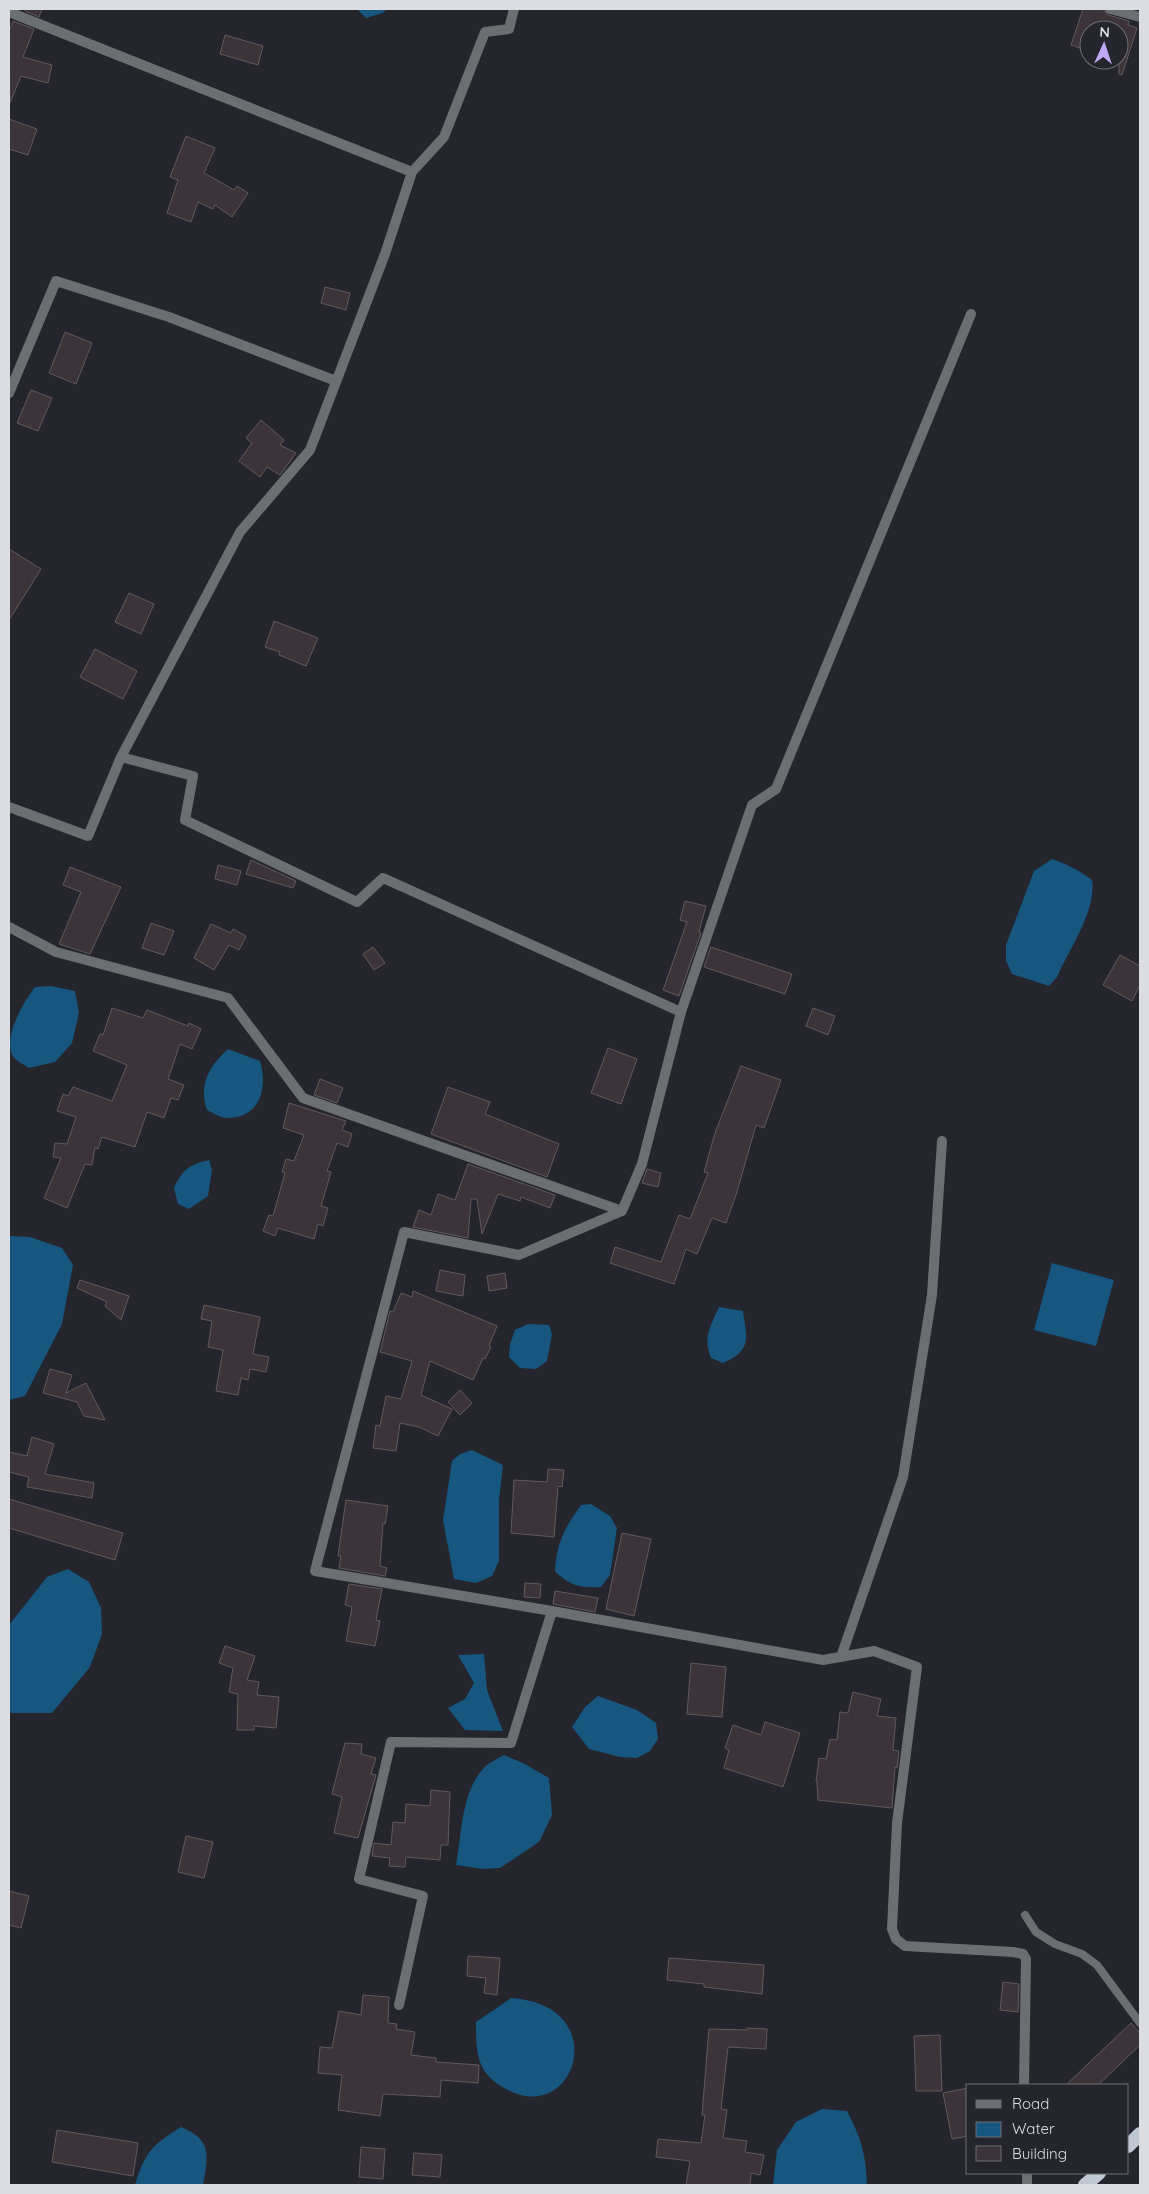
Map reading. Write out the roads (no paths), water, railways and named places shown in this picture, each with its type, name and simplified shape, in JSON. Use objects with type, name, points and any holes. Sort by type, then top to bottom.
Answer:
[{"type":"highway","points":[[1129,2145],[1140,2134]]},
{"type":"highway","points":[[1085,2185],[1097,2174]]},
{"type":"street","points":[[9,807],[88,836],[121,757],[240,532],[310,450],[385,254],[412,172],[444,137],[485,32],[509,29],[514,9]]},
{"type":"street","points":[[1110,9],[1140,17]]},
{"type":"street","points":[[9,12],[412,172]]},
{"type":"street","points":[[9,393],[56,281],[169,317],[336,381]]},
{"type":"street","points":[[971,314],[776,789],[752,804],[681,1012],[642,1164],[622,1211],[519,1256],[404,1232],[314,1571],[552,1610],[823,1660],[874,1651],[917,1667],[897,1823],[892,1929],[896,1939],[905,1946],[1023,1954],[1026,1959],[1024,2084]]},
{"type":"street","points":[[121,757],[193,776],[185,820],[357,902],[383,878],[681,1012]]},
{"type":"street","points":[[9,927],[56,952],[228,998],[303,1098],[622,1211]]},
{"type":"street","points":[[841,1656],[903,1477],[932,1295],[942,1142]]},
{"type":"street","points":[[398,2005],[423,1896],[359,1879],[391,1742],[511,1743],[552,1610]]},
{"type":"lane","points":[[1025,1915],[1036,1932],[1056,1944],[1082,1954],[1097,1965],[1140,2023]]},
{"type":"water","points":[[357,9],[387,9],[383,13],[366,18]]},
{"type":"water","points":[[1052,859],[1073,868],[1092,880],[1092,892],[1090,904],[1081,929],[1057,977],[1049,986],[1012,974],[1006,961],[1006,945],[1034,871]]},
{"type":"water","points":[[51,986],[75,991],[79,1013],[72,1043],[55,1062],[29,1068],[15,1059],[11,1051],[12,1033],[19,1012],[35,987]]},
{"type":"water","points":[[228,1049],[260,1061],[263,1080],[260,1098],[255,1106],[240,1116],[226,1118],[207,1110],[204,1092],[207,1076],[215,1062]]},
{"type":"water","points":[[209,1160],[212,1170],[208,1196],[189,1209],[178,1204],[174,1188],[180,1176],[192,1166]]},
{"type":"water","points":[[9,1236],[30,1237],[62,1248],[73,1265],[62,1324],[25,1396],[9,1400]]},
{"type":"water","points":[[1052,1263],[1114,1280],[1096,1346],[1034,1330]]},
{"type":"water","points":[[719,1307],[743,1311],[746,1329],[743,1348],[739,1353],[723,1363],[711,1358],[708,1344],[709,1332]]},
{"type":"water","points":[[528,1324],[549,1325],[552,1334],[547,1361],[536,1369],[520,1368],[509,1357],[510,1344],[515,1330]]},
{"type":"water","points":[[472,1450],[503,1465],[499,1500],[499,1561],[492,1576],[476,1583],[454,1579],[443,1520],[452,1461],[460,1454]]},
{"type":"water","points":[[591,1504],[610,1516],[617,1528],[610,1575],[601,1587],[587,1587],[570,1583],[555,1571],[560,1544],[570,1521],[581,1505]]},
{"type":"water","points":[[68,1569],[89,1582],[101,1608],[102,1634],[90,1667],[52,1713],[11,1713],[9,1710],[9,1625],[47,1577]]},
{"type":"water","points":[[484,1654],[487,1690],[503,1731],[465,1730],[448,1708],[465,1699],[474,1683],[458,1655]]},
{"type":"water","points":[[598,1696],[637,1710],[656,1723],[658,1739],[650,1751],[637,1758],[620,1757],[589,1749],[572,1727],[585,1707]]},
{"type":"water","points":[[504,1755],[525,1764],[549,1778],[552,1815],[539,1842],[500,1868],[483,1869],[456,1865],[464,1812],[472,1786],[478,1775],[487,1765]]},
{"type":"water","points":[[511,1998],[543,2006],[564,2021],[573,2040],[573,2061],[565,2079],[551,2092],[530,2097],[506,2089],[496,2083],[483,2069],[476,2043],[476,2022]]},
{"type":"water","points":[[822,2109],[847,2111],[862,2147],[867,2185],[773,2185],[777,2150],[796,2122]]},
{"type":"water","points":[[181,2127],[199,2137],[206,2150],[207,2157],[203,2185],[135,2185],[142,2165],[151,2150]]}]
